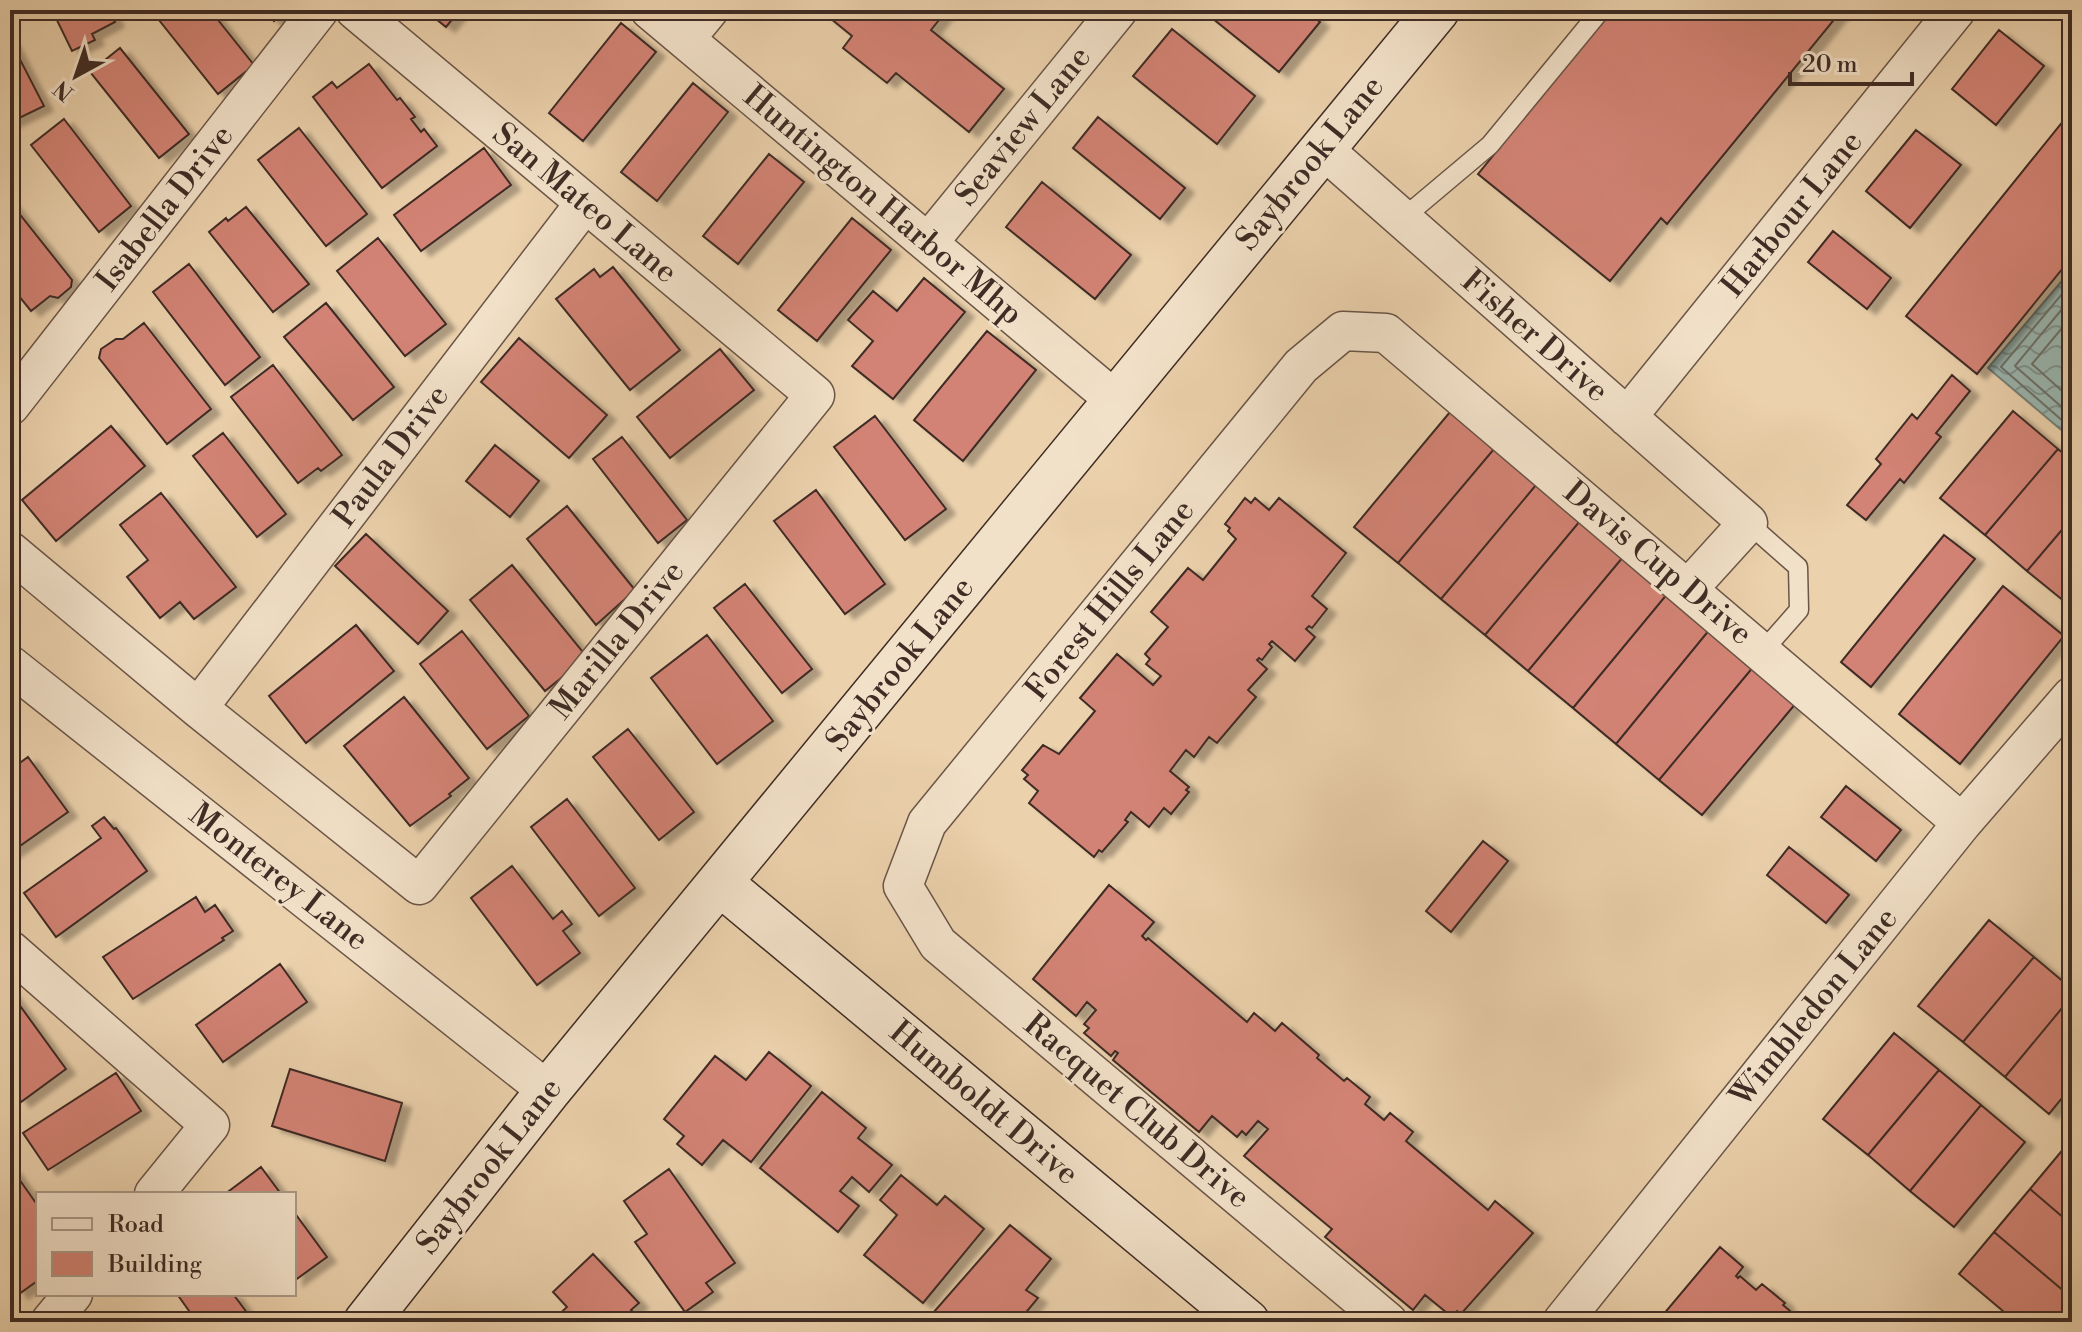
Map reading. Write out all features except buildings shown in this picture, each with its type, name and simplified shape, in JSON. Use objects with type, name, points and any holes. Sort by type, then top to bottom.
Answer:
[{"type":"main road","name":"Saybrook Lane","points":[[366,1322],[548,1091],[1437,10]]},
{"type":"main road","name":"Humboldt Drive","points":[[721,884],[1247,1322]]},
{"type":"street","name":"Isabella Drive","points":[[10,406],[319,10]]},
{"type":"street","name":"San Mateo Lane","points":[[355,10],[815,395]]},
{"type":"street","name":"Huntington Harbor Mhp","points":[[650,10],[1115,400]]},
{"type":"street","points":[[685,39],[709,10]]},
{"type":"street","name":"Seaview Lane","points":[[928,243],[1118,10]]},
{"type":"street","name":"Harbour Lane","points":[[1627,417],[1956,10]]},
{"type":"street","name":"Fisher Drive","points":[[1323,149],[1748,523]]},
{"type":"street","name":"Paula Drive","points":[[198,708],[585,203]]},
{"type":"street","name":"Davis Cup Drive","points":[[1343,331],[1386,333],[1962,823]]},
{"type":"street","name":"Forest Hills Lane","points":[[903,886],[927,823],[1301,366],[1343,331]]},
{"type":"street","name":"Marilla Drive","points":[[198,708],[419,885],[815,395]]},
{"type":"street","points":[[1688,589],[1748,523]]},
{"type":"street","points":[[10,551],[198,708]]},
{"type":"street","name":"Monterey Lane","points":[[10,665],[548,1091]]},
{"type":"street","name":"Wimbledon Lane","points":[[1562,1322],[1962,823],[2072,696]]},
{"type":"street","name":"Racquet Club Drive","points":[[903,886],[938,944],[1388,1322]]},
{"type":"street","points":[[10,950],[210,1125],[156,1192]]},
{"type":"street","points":[[50,1322],[71,1296]]},
{"type":"lane","points":[[1402,219],[1490,145],[1601,10]]},
{"type":"lane","name":"Fisher Drive","points":[[1748,523],[1798,567],[1799,610],[1762,652]]},
{"type":"water","points":[[2072,269],[2072,439],[1988,368]]}]
